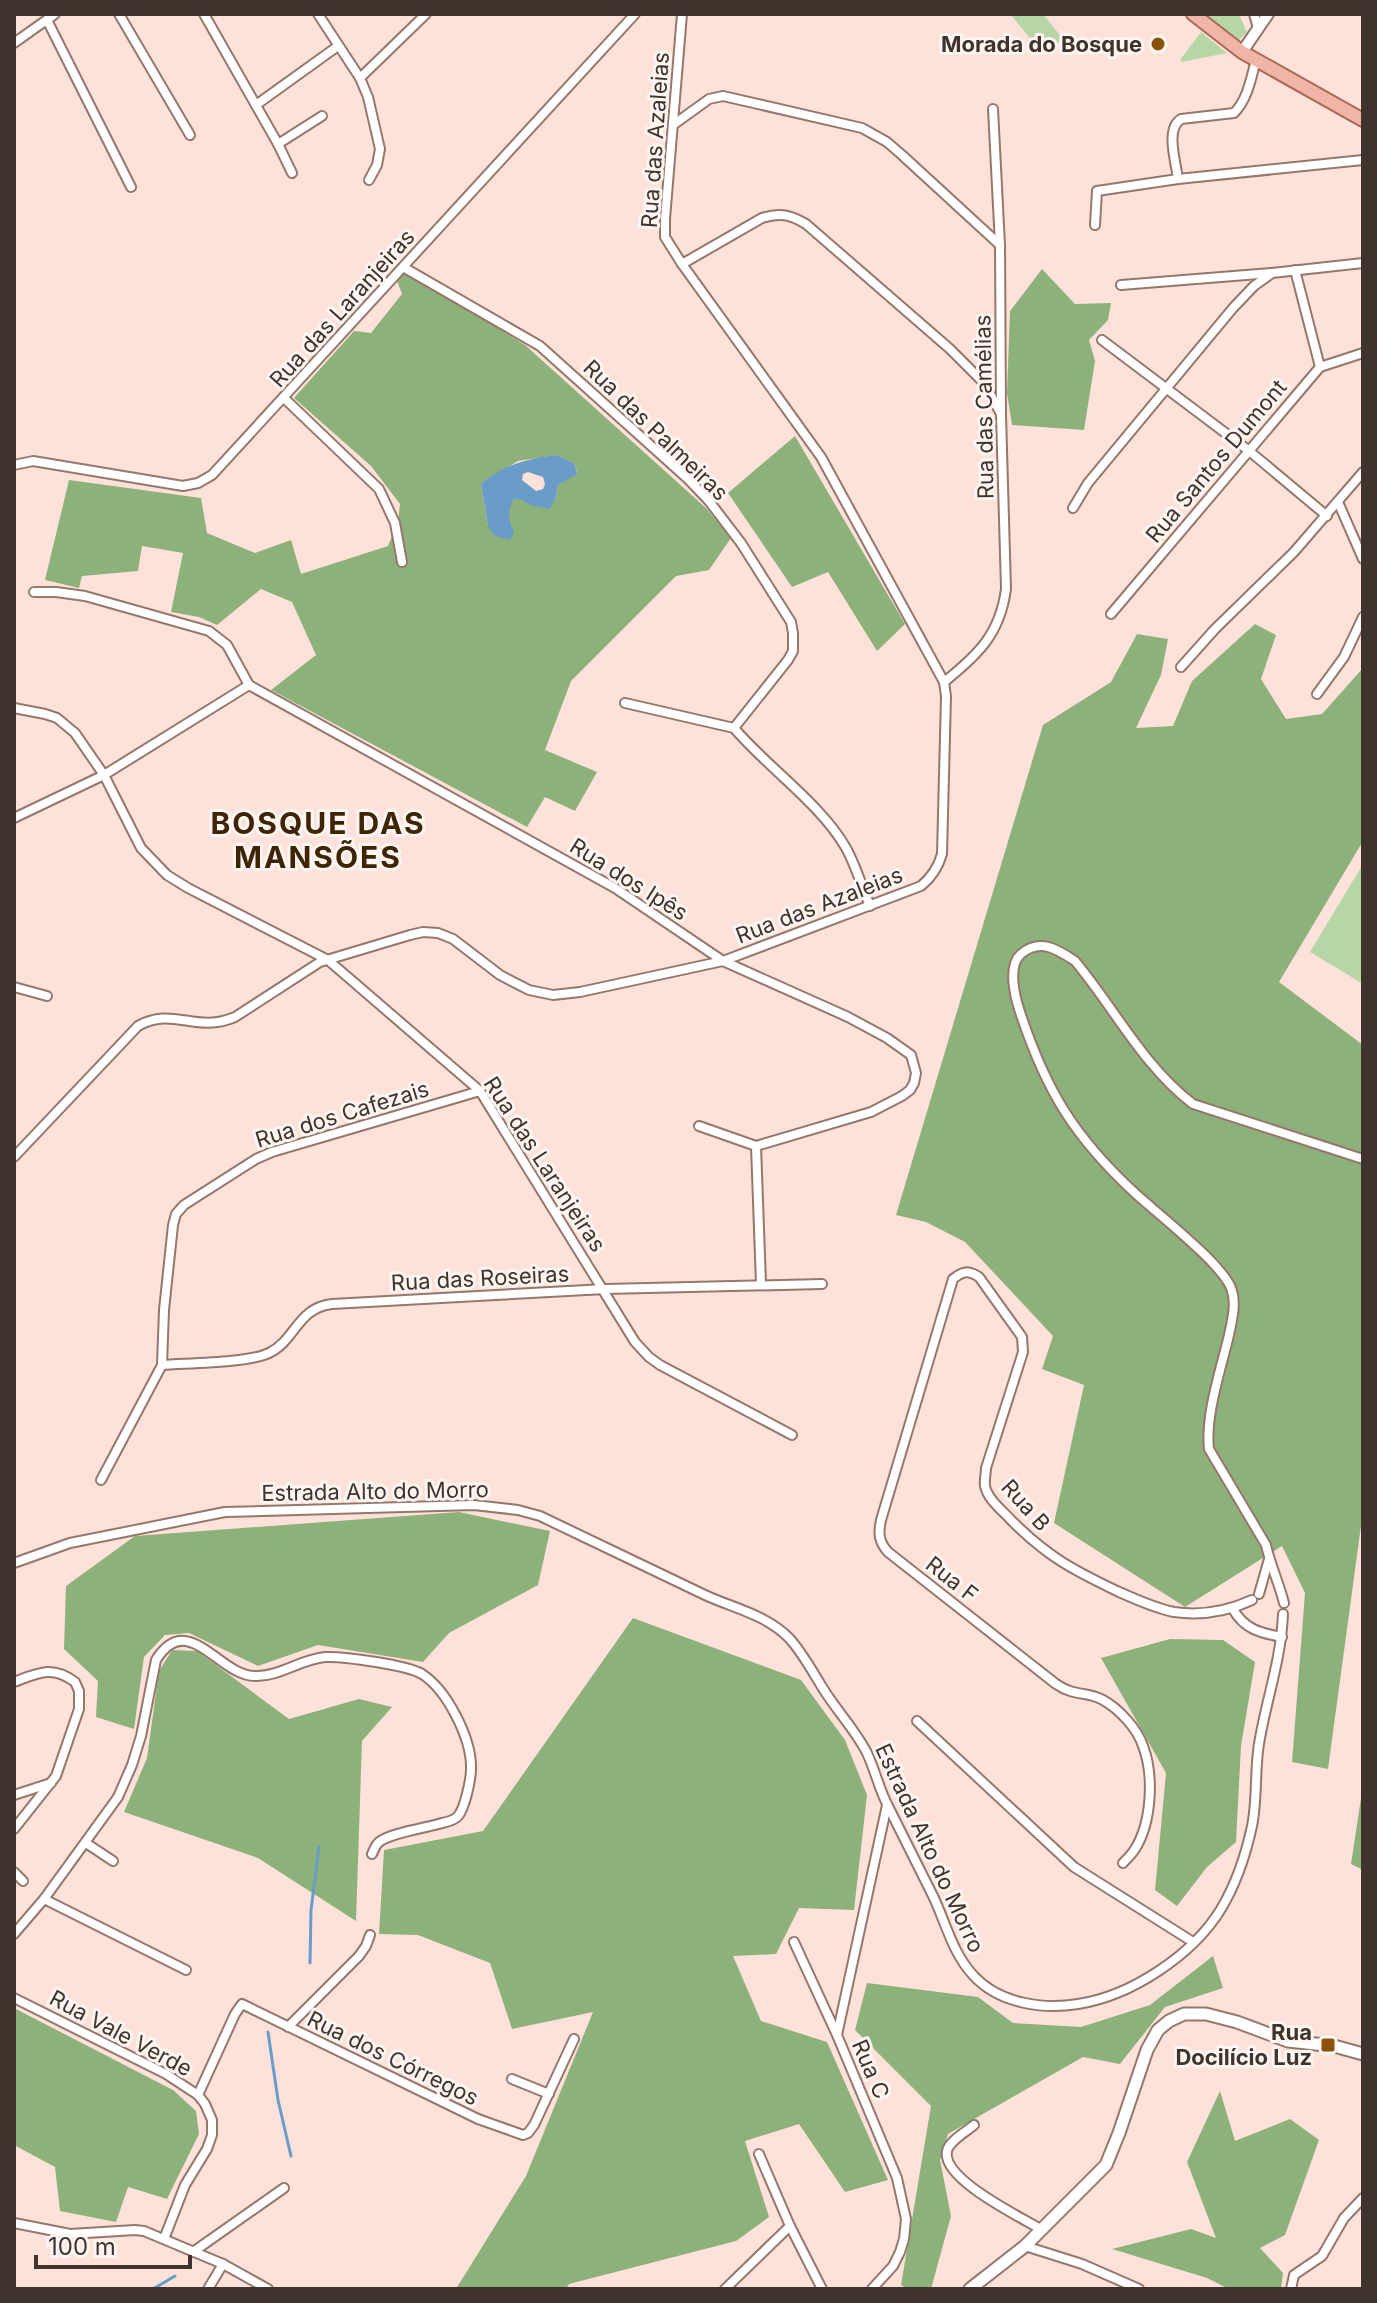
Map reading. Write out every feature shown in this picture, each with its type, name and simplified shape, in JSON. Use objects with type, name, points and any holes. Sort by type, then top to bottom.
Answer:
[{"type":"main road","points":[[1193,14],[1242,52],[1363,120]]},
{"type":"main road","points":[[970,2289],[1025,2246],[1106,2165],[1149,2044],[1169,2021],[1184,2014],[1206,2014],[1288,2041],[1334,2046],[1363,2054]]},
{"type":"street","points":[[119,14],[190,135]]},
{"type":"street","points":[[204,14],[292,173]]},
{"type":"street","points":[[318,14],[360,78],[374,119],[380,149],[377,165],[369,180]]},
{"type":"street","points":[[360,78],[426,14]]},
{"type":"street","name":"Rua das Laranjeiras","points":[[14,465],[33,461],[183,486],[198,483],[212,475],[635,14]]},
{"type":"street","name":"Rua das Azaleias","points":[[14,1157],[138,1026],[159,1018],[221,1023],[328,960],[410,935],[438,933],[453,939],[500,975],[529,990],[553,995],[580,992],[723,961],[921,886],[939,866],[942,854],[944,682],[821,457],[665,237],[682,14]]},
{"type":"street","points":[[1254,14],[1258,28]]},
{"type":"street","points":[[1242,52],[1268,14]]},
{"type":"street","points":[[14,43],[51,17],[131,187]]},
{"type":"street","points":[[256,105],[338,46]]},
{"type":"street","points":[[1178,179],[1172,131],[1175,123],[1181,119],[1234,113],[1246,93],[1256,60]]},
{"type":"street","points":[[673,125],[709,99],[723,96],[862,128],[887,142],[1000,245]]},
{"type":"street","name":"Rua das Camélias","points":[[944,682],[983,648],[1004,602],[1006,566],[1000,245],[993,109]]},
{"type":"street","points":[[278,144],[322,116]]},
{"type":"street","points":[[1095,225],[1097,191],[1178,179],[1363,160]]},
{"type":"street","points":[[682,264],[762,218],[773,214],[794,217],[806,224],[959,357],[984,383],[1001,415]]},
{"type":"street","points":[[1121,285],[1363,263]]},
{"type":"street","name":"Rua das Palmeiras","points":[[403,267],[540,346],[688,479],[741,543],[791,622],[794,644],[788,660],[734,728]]},
{"type":"street","points":[[1295,270],[1320,367],[1363,353]]},
{"type":"street","points":[[1073,508],[1088,483],[1233,308],[1272,273]]},
{"type":"street","points":[[1102,340],[1248,450],[1327,516]]},
{"type":"street","name":"Rua Santos Dumont","points":[[1111,614],[1320,367]]},
{"type":"street","points":[[284,398],[379,489],[395,523],[402,562]]},
{"type":"street","points":[[1181,667],[1294,552],[1363,472]]},
{"type":"street","points":[[1338,502],[1363,559]]},
{"type":"street","points":[[14,818],[104,775],[249,685],[227,645],[209,631],[85,596],[34,592]]},
{"type":"street","points":[[1317,694],[1344,657],[1363,617]]},
{"type":"street","name":"Rua dos Ipês","points":[[249,685],[615,888],[723,961],[848,1017],[911,1055],[916,1073],[910,1090],[871,1112],[756,1146]]},
{"type":"street","points":[[625,703],[734,728],[837,834],[870,906]]},
{"type":"street","name":"Rua das Laranjeiras","points":[[14,708],[45,714],[66,724],[104,775],[141,848],[167,875],[328,960],[480,1091],[635,1342],[649,1357],[673,1373],[792,1435]]},
{"type":"street","points":[[1284,1603],[1266,1545],[1209,1449],[1207,1435],[1235,1297],[1230,1284],[1203,1254],[1098,1156],[1070,1122],[1045,1078],[1015,998],[1017,958],[1029,949],[1043,945],[1075,961],[1145,1057],[1174,1089],[1193,1104],[1363,1159]]},
{"type":"street","points":[[14,987],[47,996]]},
{"type":"street","name":"Rua dos Cafezais","points":[[101,1480],[162,1365],[173,1225],[176,1214],[184,1205],[256,1159],[288,1145],[480,1091]]},
{"type":"street","points":[[699,1126],[756,1146],[761,1284]]},
{"type":"street","name":"Rua F","points":[[979,1277],[962,1272],[953,1279],[946,1297],[878,1531],[881,1544],[1066,1691],[1100,1698],[1133,1727],[1143,1743],[1146,1756],[1148,1802],[1141,1836],[1135,1850],[1123,1863]]},
{"type":"street","name":"Rua B","points":[[979,1277],[1022,1337],[1023,1352],[986,1468],[984,1484],[988,1495],[1036,1544],[1077,1572],[1131,1597],[1172,1611],[1197,1614],[1233,1609],[1255,1597],[1269,1559]]},
{"type":"street","name":"Rua das Roseiras","points":[[162,1365],[249,1358],[271,1352],[305,1316],[320,1305],[605,1289],[822,1284]]},
{"type":"street","name":"Estrada Alto do Morro","points":[[14,1563],[70,1543],[225,1512],[474,1505],[540,1516],[707,1596],[765,1619],[780,1630],[791,1641],[866,1751],[887,1804],[966,1967],[976,1979],[1005,1996],[1037,2006],[1062,2007],[1099,1999],[1135,1985],[1157,1972],[1193,1942],[1222,1907],[1237,1876],[1253,1823],[1259,1745],[1279,1661],[1283,1614]]},
{"type":"street","points":[[1233,1609],[1248,1628],[1282,1637]]},
{"type":"street","points":[[14,1934],[112,1808],[132,1765],[141,1736],[156,1660],[170,1644],[181,1641],[204,1647],[242,1674],[265,1675],[313,1659],[338,1657],[415,1671],[434,1684],[456,1717],[470,1753],[471,1771],[464,1803],[459,1816],[388,1837],[378,1843],[372,1854]]},
{"type":"street","points":[[14,1682],[45,1672],[56,1672],[75,1682],[79,1691],[79,1709],[60,1766],[51,1783],[14,1829]]},
{"type":"street","points":[[917,1721],[1074,1867],[1193,1942]]},
{"type":"street","points":[[14,1795],[51,1783]]},
{"type":"street","name":"Rua C","points":[[872,2289],[893,2266],[900,2252],[906,2219],[897,2178],[837,2035],[887,1804]]},
{"type":"street","points":[[86,1843],[113,1861]]},
{"type":"street","points":[[14,1872],[23,1881]]},
{"type":"street","points":[[44,1899],[186,1970]]},
{"type":"street","points":[[288,2027],[359,1956],[370,1935]]},
{"type":"street","points":[[794,1942],[837,2035]]},
{"type":"street","name":"Rua Vale Verde","points":[[14,1998],[166,2074],[198,2095],[210,2114],[213,2126],[207,2149],[185,2185],[164,2239]]},
{"type":"street","name":"Rua dos Córregos","points":[[198,2095],[242,2004],[478,2119],[523,2135],[534,2125],[574,2039]]},
{"type":"street","points":[[512,2079],[549,2094]]},
{"type":"street","points":[[974,2125],[949,2146],[946,2152],[951,2168],[966,2183],[1042,2230]]},
{"type":"street","points":[[759,2154],[822,2289]]},
{"type":"street","points":[[193,2252],[284,2188]]},
{"type":"street","points":[[1291,2289],[1294,2275],[1322,2256],[1344,2218],[1363,2198]]},
{"type":"street","points":[[14,2223],[70,2234],[135,2230],[223,2264],[268,2289]]},
{"type":"street","points":[[725,2289],[790,2226]]},
{"type":"street","points":[[1025,2246],[1082,2264],[1139,2289]]},
{"type":"street","points":[[208,2289],[223,2264]]},
{"type":"green space","points":[[1010,14],[1043,14],[1063,39],[1043,54]]},
{"type":"green space","points":[[1204,14],[1239,14],[1247,32],[1239,40],[1232,41]]},
{"type":"green space","points":[[1201,32],[1227,53],[1182,62],[1180,60]]},
{"type":"green space","points":[[1042,269],[1075,304],[1111,303],[1108,320],[1089,340],[1095,361],[1084,430],[1012,425],[1007,393],[1010,311]]},
{"type":"green space","points":[[406,272],[525,345],[706,508],[731,538],[709,570],[676,576],[571,681],[545,750],[597,772],[575,811],[545,797],[527,827],[271,690],[316,655],[292,602],[261,589],[217,625],[199,617],[171,612],[183,553],[142,546],[138,571],[82,576],[79,588],[45,580],[69,480],[201,498],[207,533],[255,553],[291,540],[301,574],[388,546],[398,522],[400,504],[371,466],[294,398],[354,331],[371,333],[402,294],[397,281]],"holes":[[[557,455],[574,463],[577,473],[558,485],[555,500],[514,499],[509,506],[509,522],[488,526],[481,484],[518,461]]]},
{"type":"green space","points":[[795,436],[905,624],[877,651],[828,572],[792,587],[728,493]]},
{"type":"green space","points":[[1255,624],[1276,635],[1261,679],[1286,719],[1322,714],[1363,668],[1363,841],[1279,982],[1363,1045],[1363,1511],[1328,1769],[1292,1762],[1305,1593],[1282,1546],[1185,1607],[1054,1523],[1084,1385],[1042,1369],[1053,1336],[965,1242],[926,1222],[896,1215],[1043,725],[1111,682],[1137,634],[1168,639],[1161,675],[1136,728],[1173,726],[1192,681]]},
{"type":"green space","points":[[1363,864],[1363,984],[1310,952]]},
{"type":"green space","points":[[459,1512],[550,1531],[538,1585],[449,1633],[423,1662],[318,1645],[258,1666],[189,1633],[165,1635],[144,1657],[134,1729],[96,1717],[98,1681],[64,1649],[66,1586],[135,1536]]},
{"type":"green space","points":[[633,1618],[801,1680],[845,1740],[867,1795],[854,1910],[799,1908],[776,1954],[733,1956],[761,2021],[827,2042],[888,2180],[845,2192],[799,2124],[745,2141],[769,2217],[736,2241],[569,2284],[566,2289],[456,2289],[526,2176],[593,2012],[512,2029],[490,1963],[418,1935],[379,1934],[384,1850],[483,1831]]},
{"type":"green space","points":[[1170,1639],[1223,1640],[1255,1662],[1241,1746],[1236,1842],[1207,1867],[1177,1906],[1155,1890],[1166,1773],[1101,1658]]},
{"type":"green space","points":[[172,1650],[197,1651],[289,1719],[359,1699],[392,1707],[362,1741],[356,1921],[258,1858],[124,1812],[147,1758],[159,1671]]},
{"type":"green space","points":[[1363,1785],[1363,1870],[1351,1864]]},
{"type":"green space","points":[[1213,1956],[1223,1988],[1165,2007],[1120,2064],[1083,2057],[948,2134],[940,2160],[951,2216],[931,2289],[907,2289],[901,2285],[931,2106],[855,2030],[867,1983],[978,1997],[1013,2023],[1081,2027],[1150,2005]]},
{"type":"green space","points":[[14,2008],[173,2090],[196,2111],[199,2134],[167,2199],[128,2187],[116,2222],[60,2211],[55,2167],[14,2145]]},
{"type":"green space","points":[[1220,2091],[1235,2141],[1290,2119],[1319,2140],[1285,2235],[1260,2248],[1283,2273],[1281,2289],[1229,2289],[1207,2278],[1112,2249],[1191,2229],[1216,2238],[1187,2162]]},
{"type":"water","points":[[557,455],[574,463],[577,474],[558,485],[555,500],[549,509],[514,499],[509,512],[514,532],[510,540],[495,536],[488,526],[481,484],[507,467]],"holes":[[[528,472],[543,477],[543,489],[536,491],[522,480],[523,474]]]},
{"type":"waterway","points":[[310,1963],[311,1910],[319,1847]]},
{"type":"waterway","points":[[268,2032],[278,2100],[291,2156]]},
{"type":"waterway","points":[[153,2289],[175,2276]]},
{"type":"place","name":"Morada do Bosque","points":[[1158,44]]},
{"type":"place","name":"Rua Docilício Luz","points":[[1328,2045]]},
{"type":"district","name":"BOSQUE DAS MANSÕES","points":[[318,840]]}]
